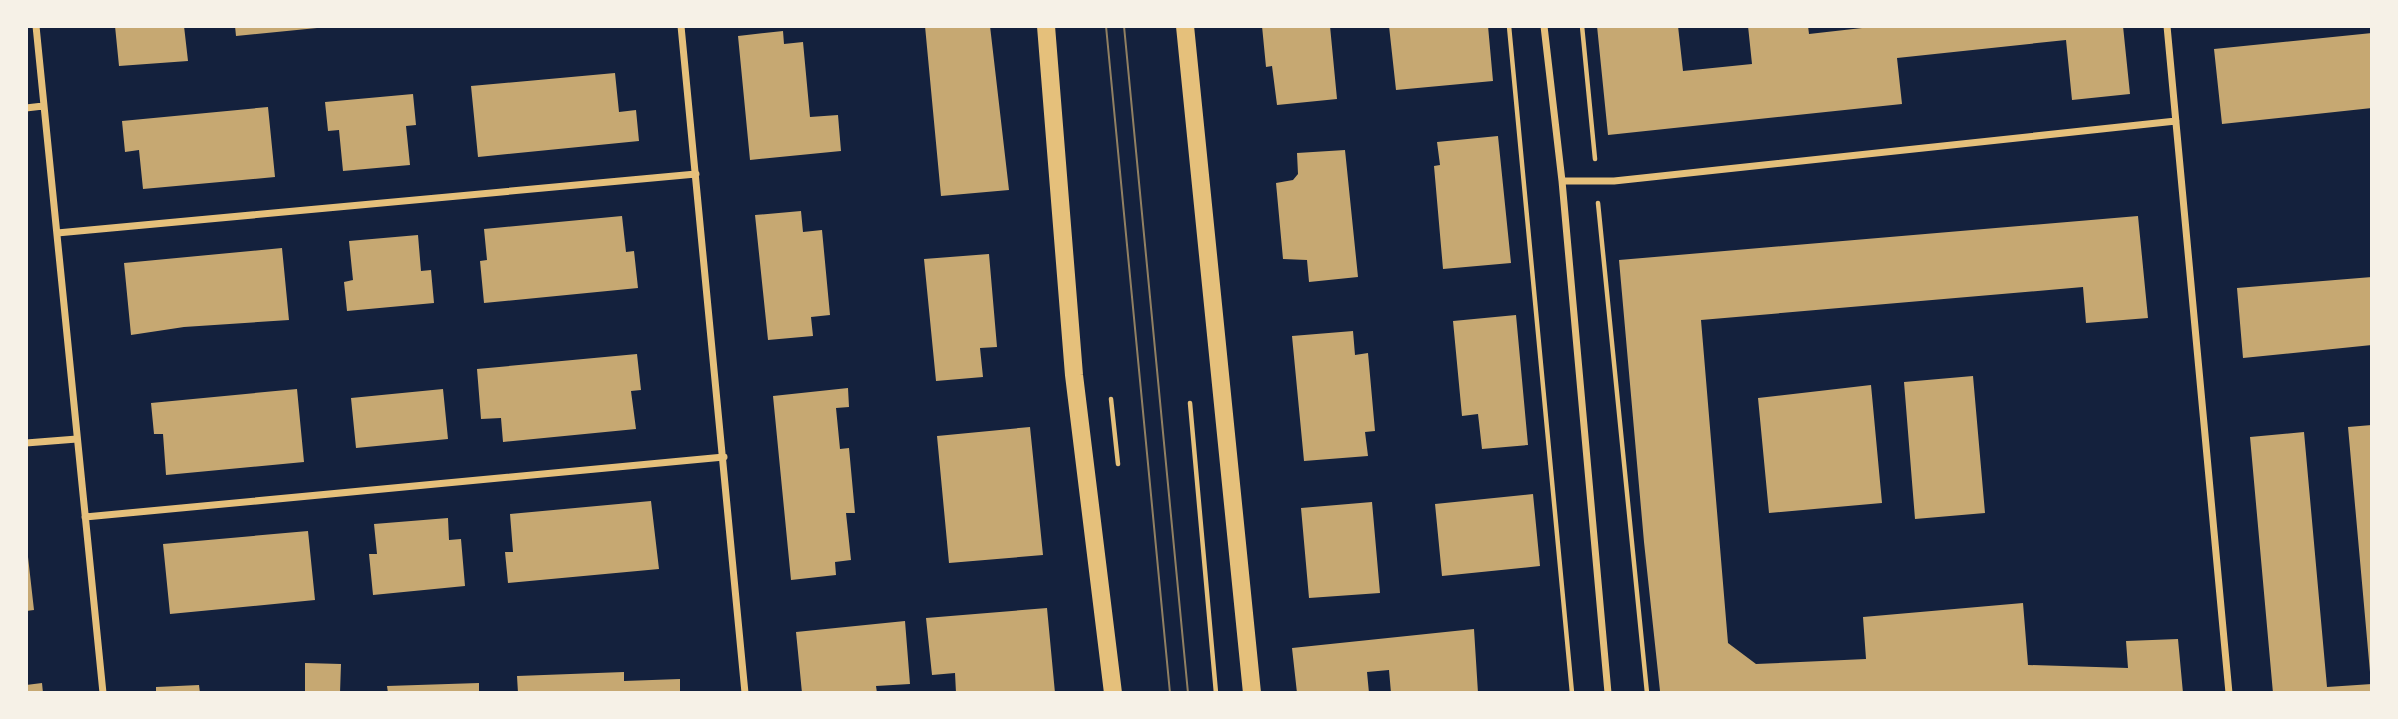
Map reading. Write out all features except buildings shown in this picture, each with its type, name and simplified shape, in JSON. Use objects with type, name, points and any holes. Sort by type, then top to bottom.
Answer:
[{"type":"main road","points":[[1046,26],[1074,375],[1113,693]]},
{"type":"main road","points":[[1185,26],[1252,693]]},
{"type":"street","points":[[36,26],[103,693]]},
{"type":"street","points":[[681,26],[746,693]]},
{"type":"street","points":[[1544,26],[1562,181],[1608,693]]},
{"type":"street","points":[[2167,26],[2229,693]]},
{"type":"street","points":[[26,107],[43,106]]},
{"type":"street","points":[[1562,181],[1614,181],[2176,121]]},
{"type":"street","points":[[57,233],[696,174]]},
{"type":"street","points":[[26,443],[77,439]]},
{"type":"street","points":[[85,517],[724,457]]},
{"type":"path","points":[[1509,26],[1572,693]]},
{"type":"path","points":[[1582,26],[1595,163]]},
{"type":"path","points":[[1598,201],[1647,693]]},
{"type":"path","points":[[1189,396],[1216,693]]},
{"type":"tram line","points":[[1106,26],[1170,693]]},
{"type":"tram line","points":[[1124,26],[1188,693]]}]
